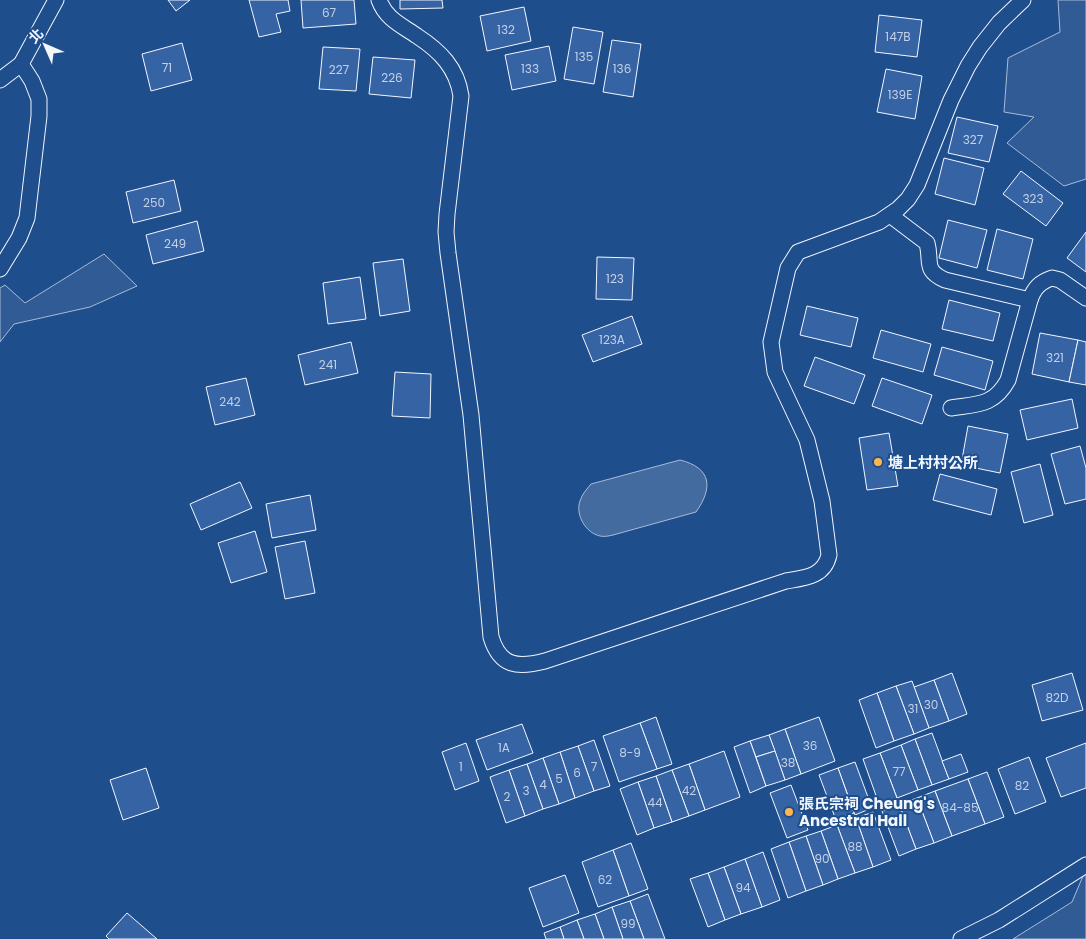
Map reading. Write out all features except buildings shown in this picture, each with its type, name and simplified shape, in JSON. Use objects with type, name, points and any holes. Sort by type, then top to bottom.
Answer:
[{"type":"lane","points":[[0,80],[20,64],[56,0]]},
{"type":"lane","points":[[379,0],[384,12],[390,18],[445,58],[459,84],[461,96],[447,214],[448,253],[471,415],[491,636],[494,647],[500,656],[510,663],[519,666],[528,666],[545,661],[786,582],[812,576],[821,571],[829,555],[822,501],[807,440],[775,372],[771,342],[788,268],[798,252],[879,222],[908,199],[917,185],[951,100],[968,66],[980,46],[999,23],[1023,0]]},
{"type":"lane","points":[[0,269],[19,238],[26,218],[39,116],[39,99],[32,82],[20,64]]},
{"type":"lane","points":[[890,215],[924,240],[928,247],[930,269],[938,276],[945,280],[1030,300]]},
{"type":"lane","points":[[951,408],[980,403],[993,398],[1001,392],[1008,380],[1033,291],[1039,285],[1052,278],[1060,280],[1086,298]]},
{"type":"lane","points":[[961,939],[999,920],[1086,864]]},
{"type":"shaded area","points":[[1058,0],[1086,0],[1086,179],[1064,186],[1007,143],[1034,117],[1004,112],[1008,58],[1060,32]]},
{"type":"shaded area","points":[[104,254],[137,286],[90,307],[14,324],[0,342],[0,288],[5,285],[25,303]]},
{"type":"shaded area","points":[[680,460],[698,468],[704,474],[706,480],[705,495],[696,512],[606,536],[595,534],[583,523],[579,512],[580,501],[591,484]]},
{"type":"shaded area","points":[[1086,869],[1086,939],[1013,939],[1072,902]]},
{"type":"place","name":"塘上村村公所","points":[[878,462]]},
{"type":"place","name":"張氏宗祠 Cheung's Ancestral Hall","points":[[789,812]]}]
